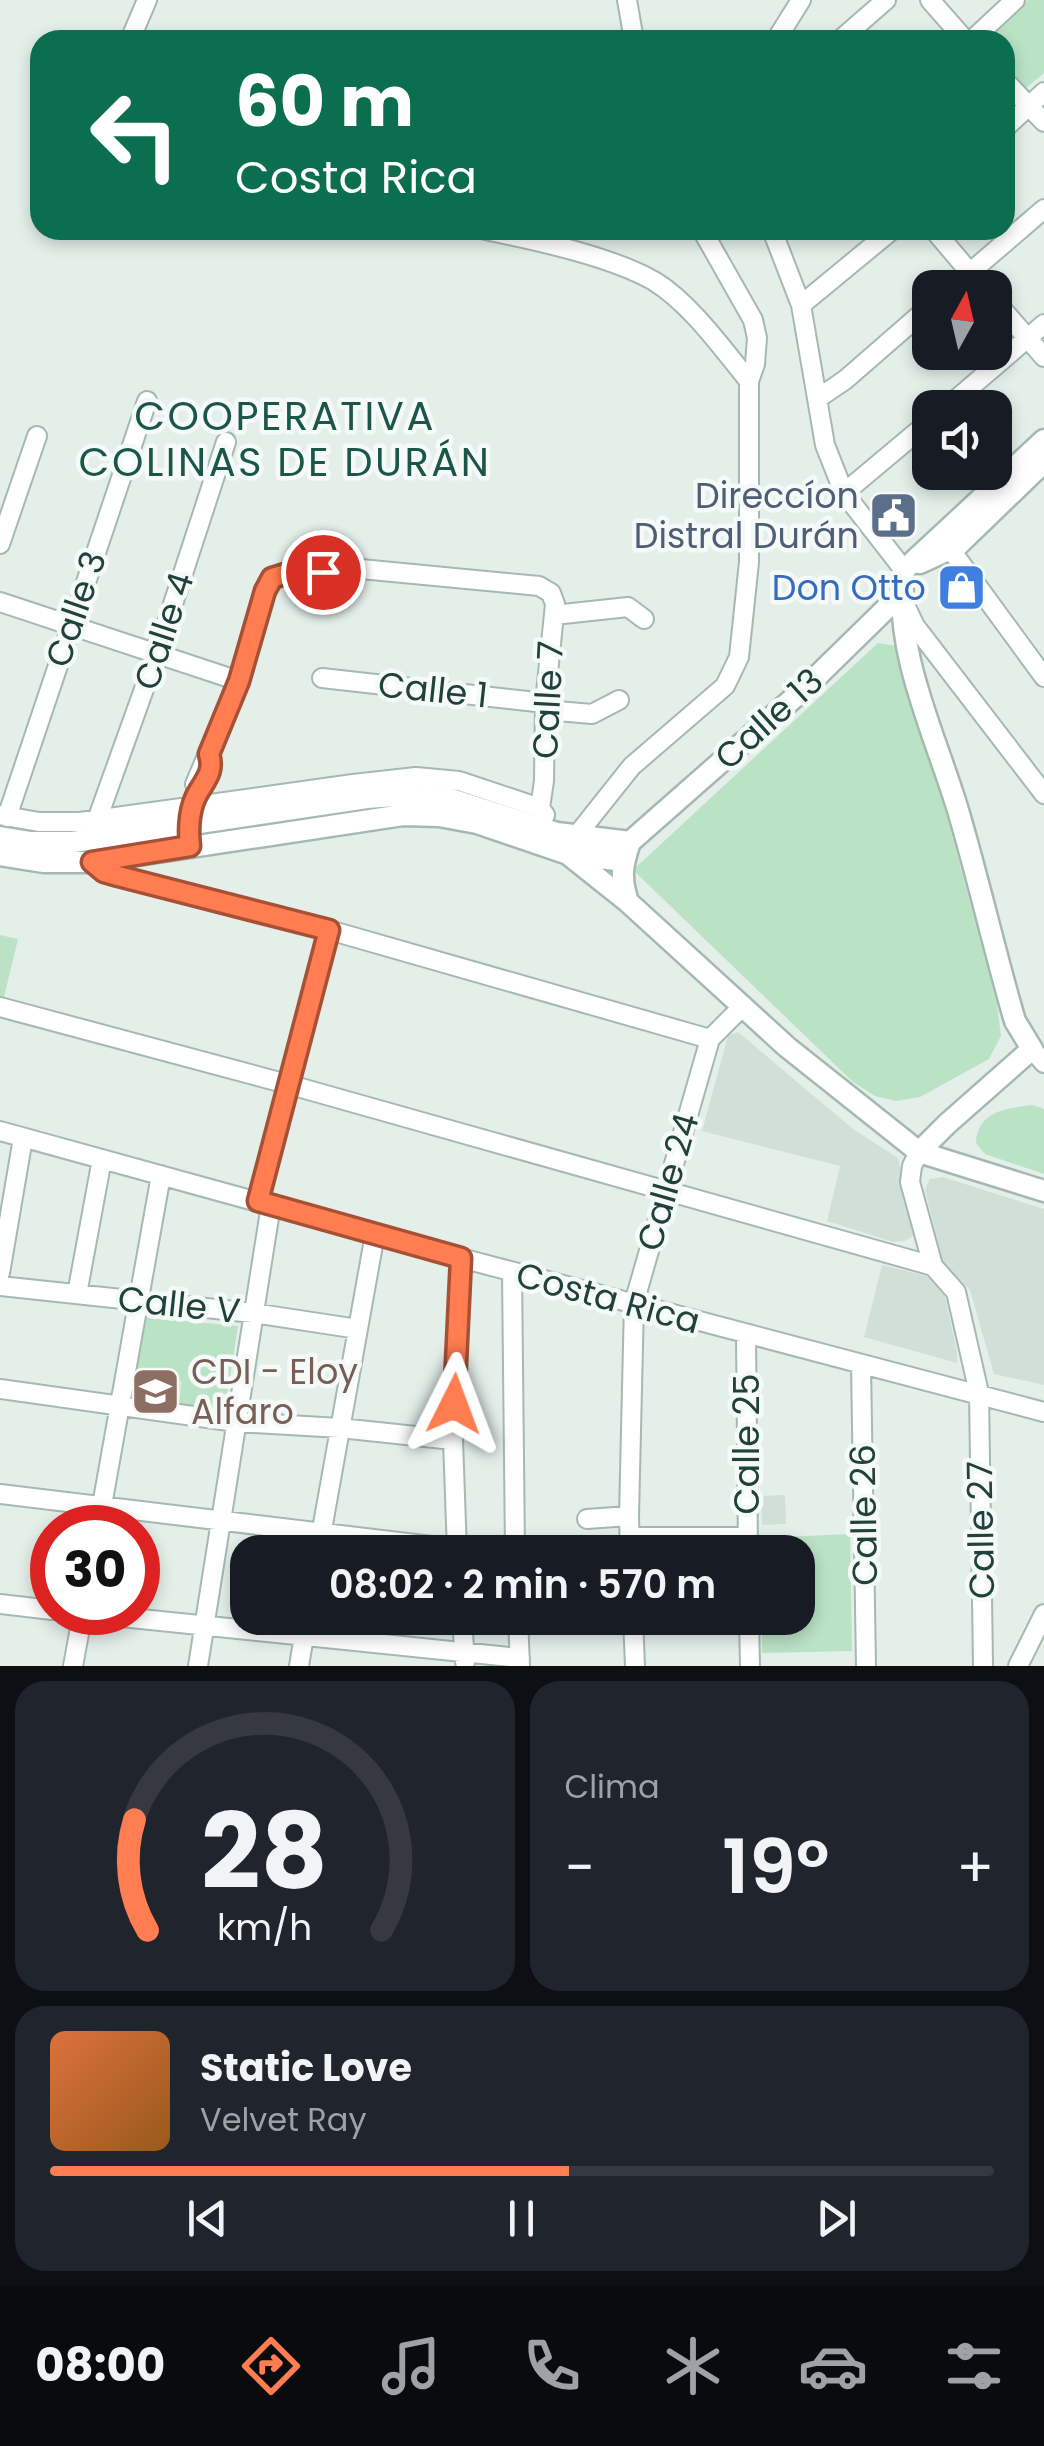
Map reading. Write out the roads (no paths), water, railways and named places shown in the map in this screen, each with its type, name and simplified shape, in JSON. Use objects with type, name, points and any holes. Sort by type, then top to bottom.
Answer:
[{"type":"street","points":[[134,30],[147,0]]},
{"type":"street","points":[[628,0],[632,30]]},
{"type":"street","points":[[782,30],[801,0]]},
{"type":"street","points":[[852,30],[886,0]]},
{"type":"street","points":[[930,0],[958,30]]},
{"type":"street","points":[[980,30],[1016,0]]},
{"type":"street","points":[[1015,92],[1044,122]]},
{"type":"street","points":[[1015,119],[1044,92]]},
{"type":"street","points":[[1015,234],[1044,209]]},
{"type":"street","points":[[534,240],[607,261],[654,282],[705,326],[748,381]]},
{"type":"street","points":[[567,841],[632,766],[725,686],[739,656],[749,562],[748,381],[755,364],[756,338],[753,320],[708,240]]},
{"type":"street","points":[[776,240],[801,305],[825,445],[844,494],[904,570]]},
{"type":"street","points":[[801,305],[880,240]]},
{"type":"street","points":[[943,240],[968,270]]},
{"type":"street","points":[[972,270],[1008,240]]},
{"type":"street","points":[[1012,321],[1044,357]]},
{"type":"street","points":[[817,399],[912,322]]},
{"type":"street","points":[[967,390],[1044,324]]},
{"type":"street","name":"Calle 3","points":[[2,823],[148,401]]},
{"type":"street","points":[[0,544],[37,436]]},
{"type":"street","points":[[844,494],[912,436]]},
{"type":"street","points":[[919,1152],[947,1124],[1038,1056],[1015,1021],[957,808],[920,697],[904,631],[900,595],[904,570],[1044,440]]},
{"type":"street","name":"Calle 4","points":[[98,820],[158,653],[226,442]]},
{"type":"street","points":[[904,570],[951,550],[1044,462]]},
{"type":"street","points":[[951,550],[1044,676]]},
{"type":"street","name":"Calle 7","points":[[239,681],[272,578],[361,570],[539,586],[551,592],[555,604],[540,808]]},
{"type":"street","points":[[900,595],[915,626],[1044,794]]},
{"type":"street","name":"Calle 13","points":[[627,852],[900,595]]},
{"type":"street","points":[[0,602],[239,681],[195,784],[192,818]]},
{"type":"street","points":[[554,614],[628,608],[644,619]]},
{"type":"street","name":"Calle 1","points":[[322,678],[592,714],[620,700]]},
{"type":"street","points":[[2,823],[32,842],[73,842],[353,784],[416,777],[459,781],[540,808],[628,902],[787,1047],[919,1152],[1044,1191]]},
{"type":"street","points":[[2,823],[439,816],[627,852],[621,880],[628,902]]},
{"type":"street","points":[[0,855],[44,862],[92,862],[192,818]]},
{"type":"street","points":[[92,862],[104,872],[329,930],[710,1039]]},
{"type":"street","points":[[198,1666],[253,1314],[264,1203],[287,1084],[329,930]]},
{"type":"street","name":"Calle 24","points":[[630,1535],[634,1303],[710,1039],[742,1006]]},
{"type":"street","points":[[0,1008],[287,1084],[933,1266]]},
{"type":"street","name":"Costa Rica","points":[[0,1131],[746,1335],[1044,1412]]},
{"type":"street","points":[[0,1273],[23,1138]]},
{"type":"street","name":"Calle 27","points":[[919,1152],[910,1182],[933,1266],[956,1292],[978,1393],[982,1666]]},
{"type":"street","points":[[77,1294],[102,1158]]},
{"type":"street","points":[[102,1505],[161,1175]]},
{"type":"street","points":[[321,1535],[375,1234]]},
{"type":"street","points":[[456,1535],[452,1440],[461,1258]]},
{"type":"street","points":[[512,1272],[515,1535]]},
{"type":"street","name":"Calle V","points":[[0,1286],[358,1329]]},
{"type":"street","name":"Calle 25","points":[[746,1335],[748,1535]]},
{"type":"street","name":"Calle 26","points":[[861,1364],[866,1666]]},
{"type":"street","points":[[0,1388],[236,1422],[452,1440]]},
{"type":"street","points":[[0,1494],[94,1505]]},
{"type":"street","points":[[160,1513],[221,1520],[286,1535]]},
{"type":"street","points":[[587,1519],[629,1516]]},
{"type":"street","points":[[0,1604],[30,1607]]},
{"type":"street","points":[[1018,1666],[1044,1614]]},
{"type":"street","points":[[160,1621],[465,1660],[520,1662],[519,1635]]},
{"type":"street","points":[[73,1666],[79,1635]]},
{"type":"street","points":[[463,1635],[465,1660]]},
{"type":"street","points":[[634,1635],[635,1666]]},
{"type":"street","points":[[749,1635],[750,1666]]},
{"type":"street","points":[[299,1666],[304,1637]]},
{"type":"place","name":"Direccíon Distral Durán","points":[[894,516]]},
{"type":"place","name":"Don Otto","points":[[961,588]]},
{"type":"place","name":"CDI - Eloy Alfaro","points":[[156,1392]]},
{"type":"district","name":"COOPERATIVA COLINAS DE DURÁN","points":[[285,439]]}]
